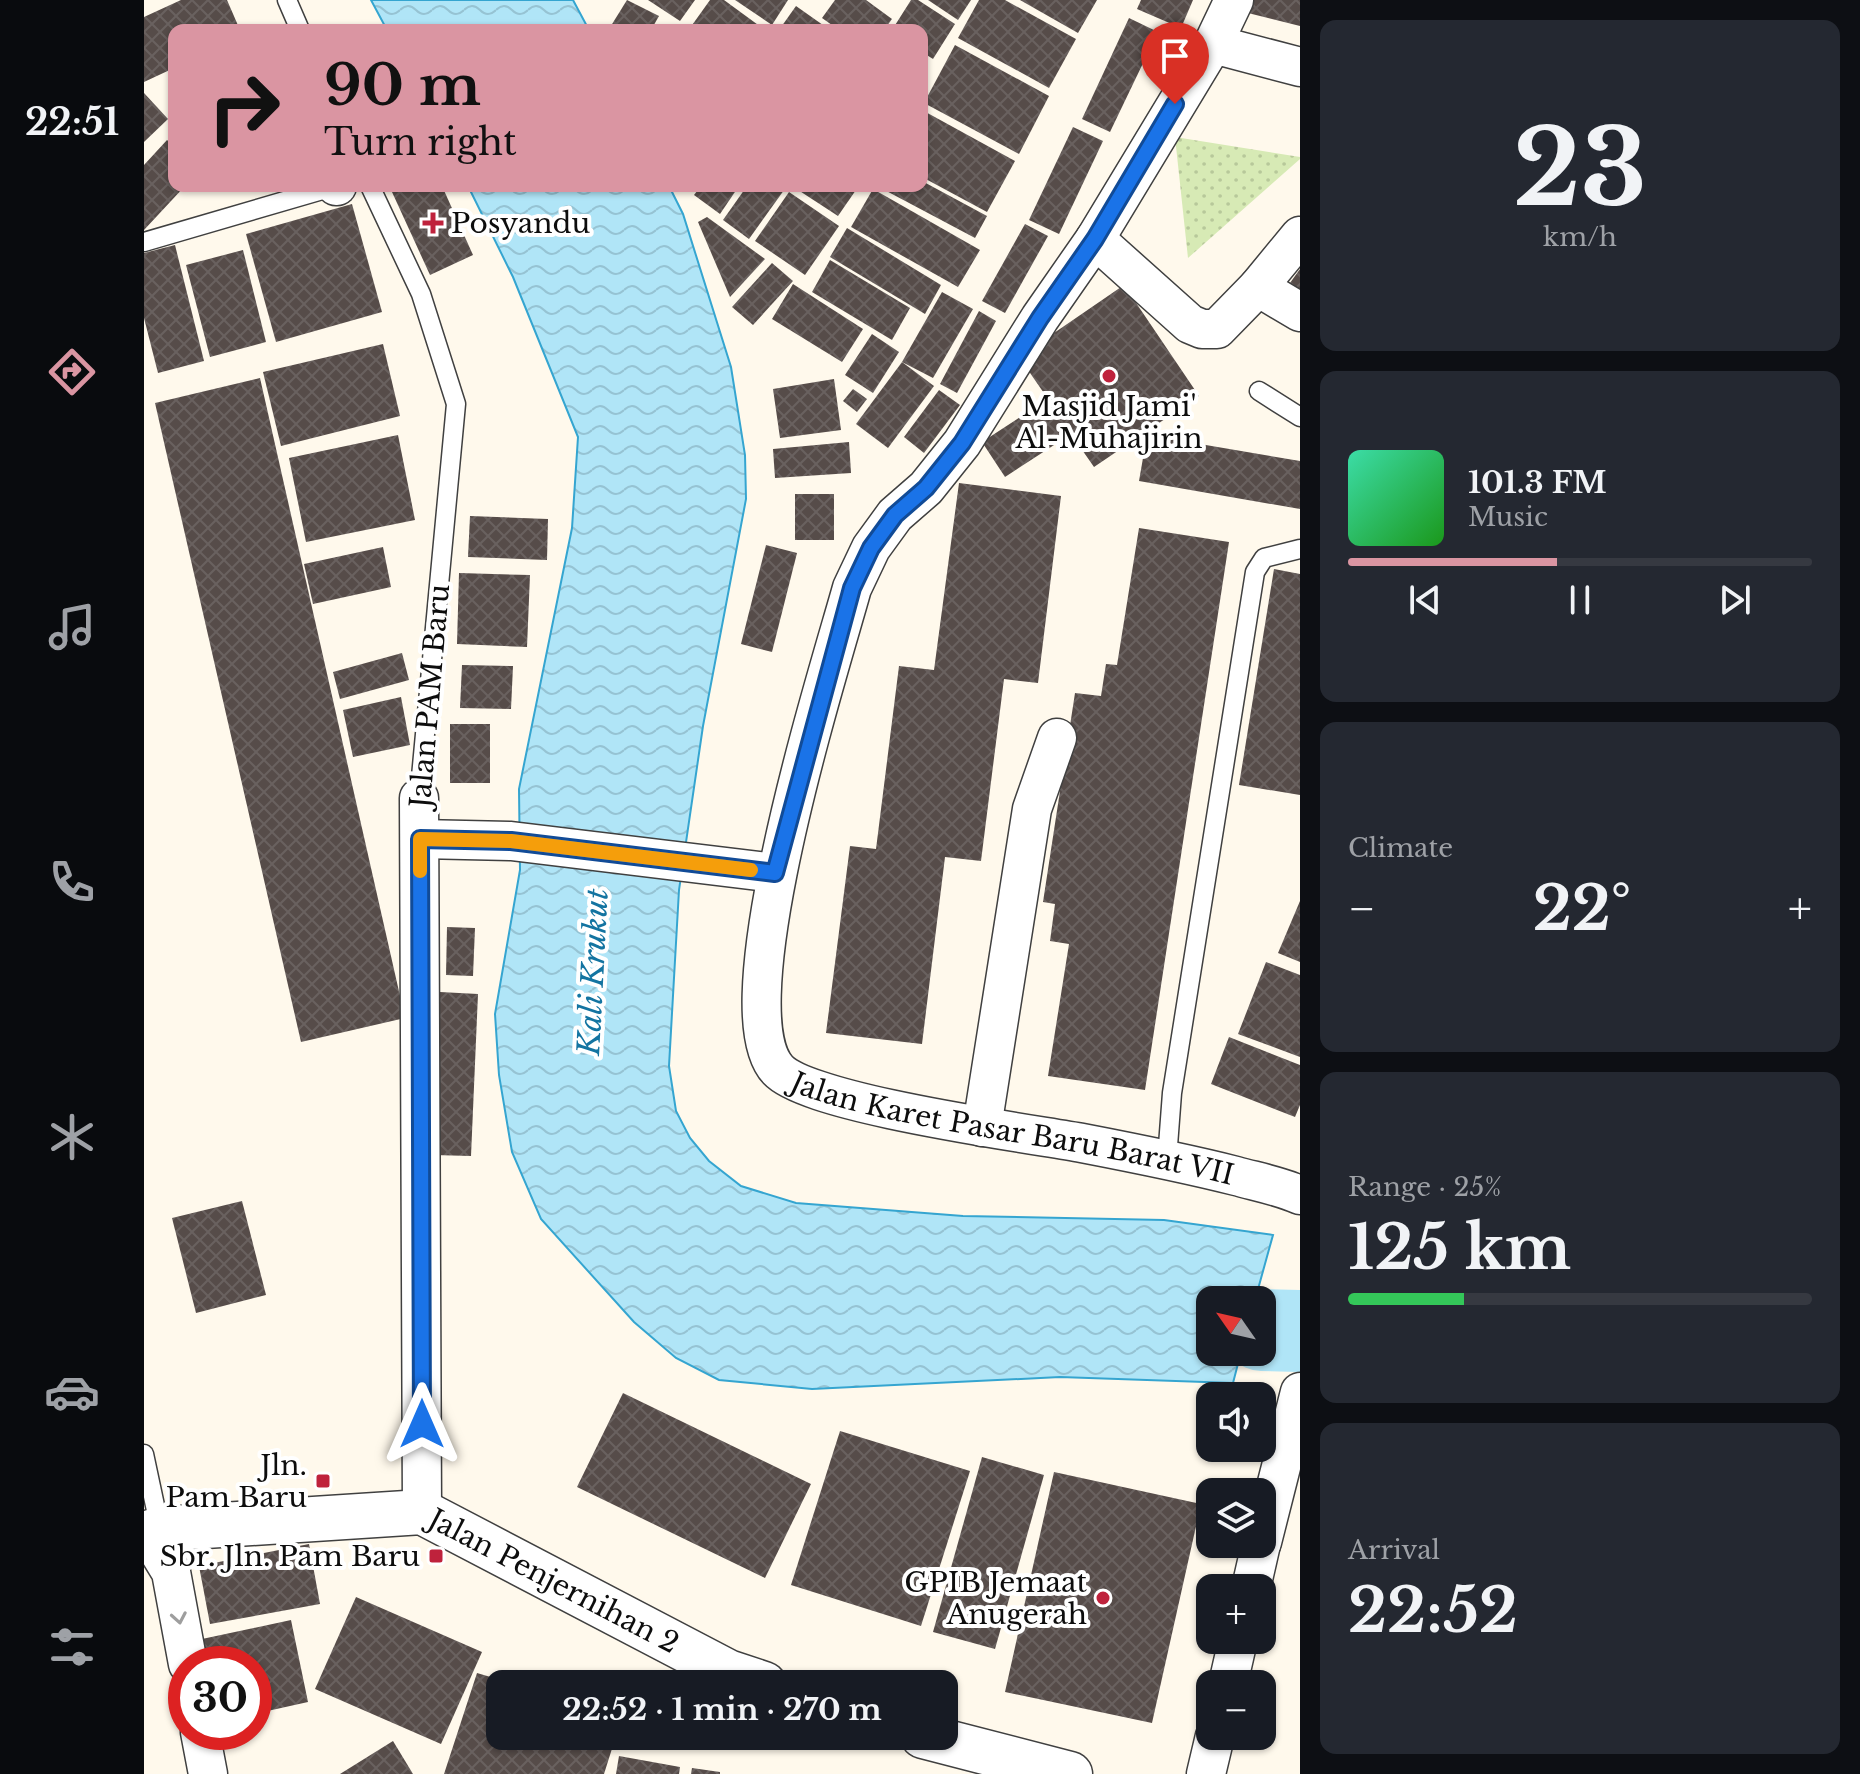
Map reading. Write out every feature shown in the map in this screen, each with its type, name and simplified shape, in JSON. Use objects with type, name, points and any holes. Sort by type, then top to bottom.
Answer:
[{"type":"street","name":"Jalan Karet Pasar Baru Barat VII","points":[[1234,0],[1213,44],[1095,239],[1040,318],[962,443],[926,488],[895,515],[871,548],[852,588],[775,873],[760,1021],[765,1047],[778,1070],[805,1088],[982,1127],[1167,1159],[1300,1195]]},
{"type":"street","points":[[1213,44],[1300,67]]},
{"type":"street","points":[[1095,239],[1157,297],[1202,329],[1217,329],[1258,287],[1300,236]]},
{"type":"street","points":[[1258,287],[1300,312]]},
{"type":"street","points":[[982,1127],[1032,809],[1057,738]]},
{"type":"street","name":"Jalan PAM Baru","points":[[419,798],[422,1512]]},
{"type":"street","points":[[420,839],[511,841],[775,873]]},
{"type":"street","points":[[1276,1486],[1295,1408]]},
{"type":"street","name":"Jalan Penjernihan 2","points":[[152,1531],[422,1512],[724,1670]]},
{"type":"street","points":[[152,1531],[160,1554],[171,1572],[185,1646]]},
{"type":"street","points":[[958,1745],[1070,1774]]},
{"type":"street","points":[[203,1750],[208,1774]]},
{"type":"street","points":[[1206,1774],[1212,1750]]},
{"type":"lane","points":[[287,0],[297,24]]},
{"type":"lane","points":[[144,242],[316,192]]},
{"type":"lane","name":"Jalan PAM Baru","points":[[373,192],[421,294],[456,404],[419,798]]},
{"type":"lane","points":[[1259,391],[1300,417]]},
{"type":"lane","points":[[1167,1159],[1172,1093],[1255,572],[1264,558],[1300,549]]},
{"type":"lane","points":[[144,1454],[152,1531]]},
{"type":"green space","points":[[1175,137],[1300,157],[1300,159],[1188,258]]},
{"type":"water","points":[[371,0],[573,0],[586,24],[384,24]]},
{"type":"water","points":[[471,192],[672,192],[683,214],[731,367],[745,455],[746,499],[703,726],[679,890],[669,1066],[676,1111],[690,1138],[709,1161],[741,1186],[796,1203],[963,1216],[1164,1220],[1273,1235],[1259,1286],[1196,1286],[1196,1366],[1237,1366],[1233,1382],[1060,1377],[812,1389],[719,1380],[676,1358],[634,1322],[541,1219],[512,1152],[499,1075],[495,1014],[520,870],[519,789],[572,528],[578,437],[513,277]]},
{"type":"building","points":[[181,0],[227,0],[237,24],[168,24],[168,71],[144,82],[144,17]]},
{"type":"building","points":[[627,0],[659,16],[654,24],[612,24]]},
{"type":"building","points":[[648,0],[695,0],[680,21]]},
{"type":"building","points":[[710,0],[724,0],[757,24],[693,24]]},
{"type":"building","points":[[735,0],[788,0],[771,24]]},
{"type":"building","points":[[835,0],[866,0],[892,19],[888,24],[830,24],[822,18]]},
{"type":"building","points":[[911,0],[918,0],[955,24],[933,59],[928,56],[928,24],[896,24]]},
{"type":"building","points":[[928,0],[971,0],[958,20]]},
{"type":"building","points":[[979,0],[1005,0],[1076,39],[1049,88],[958,38]]},
{"type":"building","points":[[1020,0],[1097,0],[1078,33]]},
{"type":"building","points":[[1141,0],[1193,0],[1181,28],[1137,9]]},
{"type":"building","points":[[1247,0],[1300,0],[1300,26],[1244,12]]},
{"type":"building","points":[[796,6],[822,24],[783,24]]},
{"type":"building","points":[[1129,18],[1158,32],[1110,132],[1082,119]]},
{"type":"building","points":[[955,45],[1049,96],[1019,154],[928,105],[928,96]]},
{"type":"building","points":[[144,93],[168,119],[144,142]]},
{"type":"building","points":[[928,113],[1015,161],[987,212],[928,180]]},
{"type":"building","points":[[1073,127],[1103,141],[1059,234],[1029,220]]},
{"type":"building","points":[[167,140],[168,192],[179,192],[144,230],[144,165]]},
{"type":"building","points":[[928,184],[987,216],[975,238],[888,192],[928,192]]},
{"type":"building","name":"Posyandu","points":[[392,192],[445,192],[473,255],[430,275]]},
{"type":"building","points":[[696,192],[735,192],[720,214],[694,195]]},
{"type":"building","points":[[743,192],[783,192],[749,239],[723,220]]},
{"type":"building","points":[[789,192],[839,226],[805,275],[755,241]]},
{"type":"building","points":[[801,192],[855,192],[838,216]]},
{"type":"building","points":[[871,192],[878,192],[980,250],[958,287],[851,227]]},
{"type":"building","points":[[352,204],[382,312],[276,342],[246,234]]},
{"type":"building","points":[[707,217],[765,259],[730,297],[698,222]]},
{"type":"building","points":[[1025,224],[1048,236],[1005,313],[982,301]]},
{"type":"building","points":[[847,228],[941,285],[925,314],[830,257]]},
{"type":"building","points":[[175,245],[204,361],[158,373],[144,318],[144,253]]},
{"type":"building","points":[[243,250],[266,342],[210,357],[186,265]]},
{"type":"building","points":[[830,260],[910,308],[892,340],[812,292]]},
{"type":"building","points":[[772,263],[793,281],[753,325],[732,307]]},
{"type":"building","points":[[1300,269],[1300,293],[1290,283]]},
{"type":"building","points":[[793,284],[863,329],[842,362],[772,319]]},
{"type":"building","name":"Masjid Jami' Al-Muhajirin","points":[[1124,285],[1199,396],[1094,467],[1071,434],[1005,477],[982,442],[1048,399],[1019,357]]},
{"type":"building","points":[[942,292],[973,309],[933,378],[902,362]]},
{"type":"building","points":[[979,311],[996,321],[957,393],[940,384]]},
{"type":"building","points":[[872,334],[899,352],[873,393],[845,375]]},
{"type":"building","points":[[383,344],[400,416],[281,446],[263,372]]},
{"type":"building","points":[[902,362],[934,386],[888,448],[856,424]]},
{"type":"building","points":[[260,378],[405,1018],[301,1042],[155,403]]},
{"type":"building","points":[[834,379],[841,430],[780,438],[773,389]]},
{"type":"building","points":[[853,389],[867,399],[857,412],[843,401]]},
{"type":"building","points":[[939,390],[960,405],[924,453],[904,437]]},
{"type":"building","points":[[398,435],[415,520],[306,542],[289,458]]},
{"type":"building","points":[[1147,435],[1300,461],[1300,509],[1139,481]]},
{"type":"building","points":[[849,442],[851,473],[775,478],[773,449]]},
{"type":"building","points":[[959,483],[1061,496],[1038,683],[1004,679],[981,861],[945,857],[922,1044],[826,1033],[850,846],[876,849],[899,666],[934,670]]},
{"type":"building","points":[[795,494],[834,494],[834,540],[795,540]]},
{"type":"building","points":[[470,516],[548,519],[547,560],[468,557]]},
{"type":"building","points":[[1139,528],[1229,542],[1145,1090],[1048,1076],[1069,944],[1050,941],[1055,904],[1043,902],[1075,693],[1101,696],[1106,664],[1117,665]]},
{"type":"building","points":[[766,545],[797,553],[772,652],[741,644]]},
{"type":"building","points":[[383,547],[391,587],[313,604],[304,564]]},
{"type":"building","points":[[1274,569],[1300,574],[1300,795],[1239,785]]},
{"type":"building","points":[[459,573],[530,575],[527,647],[457,644]]},
{"type":"building","points":[[402,653],[409,680],[340,699],[333,672]]},
{"type":"building","points":[[462,665],[513,666],[511,709],[460,708]]},
{"type":"building","points":[[401,697],[410,745],[353,757],[343,710]]},
{"type":"building","points":[[450,724],[490,724],[490,783],[450,783]]},
{"type":"building","points":[[1300,901],[1300,962],[1278,953]]},
{"type":"building","points":[[447,927],[475,928],[473,976],[446,975]]},
{"type":"building","points":[[1266,962],[1300,975],[1300,1057],[1238,1034]]},
{"type":"building","points":[[440,992],[478,994],[471,1156],[433,1155]]},
{"type":"building","points":[[1229,1037],[1300,1065],[1300,1105],[1295,1117],[1211,1084]]},
{"type":"building","points":[[242,1201],[266,1295],[196,1313],[172,1218]]},
{"type":"building","points":[[623,1393],[811,1484],[765,1578],[577,1487]]},
{"type":"building","points":[[840,1431],[970,1471],[921,1626],[791,1585]]},
{"type":"building","points":[[982,1457],[1044,1475],[995,1649],[933,1632]]},
{"type":"building","name":"GPIB Jemaat Anugerah","points":[[1054,1472],[1196,1503],[1196,1526],[1152,1723],[1005,1692]]},
{"type":"building","points":[[309,1544],[320,1604],[210,1624],[199,1566]]},
{"type":"building","points":[[356,1597],[482,1652],[441,1744],[315,1689]]},
{"type":"building","points":[[291,1620],[308,1702],[272,1710],[272,1646],[203,1646],[202,1639]]},
{"type":"building","points":[[477,1673],[486,1676],[486,1750],[612,1750],[604,1774],[444,1774]]},
{"type":"building","points":[[393,1741],[413,1774],[340,1774]]},
{"type":"building","points":[[619,1756],[680,1767],[679,1774],[616,1774]]},
{"type":"building","points":[[692,1768],[720,1772],[720,1774],[691,1774]]},
{"type":"waterway","name":"Kali Krukut","points":[[1276,1330],[1300,1331]]},
{"type":"slow traffic","points":[[420,871],[420,839],[511,841],[751,870]]},
{"type":"place","name":"Posyandu","points":[[433,223]]},
{"type":"place","name":"Masjid Jami' Al-Muhajirin","points":[[1109,376]]},
{"type":"place","name":"Jln. Pam Baru","points":[[323,1481]]},
{"type":"place","name":"Sbr. Jln. Pam Baru","points":[[436,1556]]},
{"type":"place","name":"GPIB Jemaat Anugerah","points":[[1103,1598]]},
{"type":"route","points":[[422,1424],[420,839],[511,841],[775,873],[852,588],[871,548],[895,515],[926,488],[962,443],[1040,318],[1095,239],[1175,104]]}]
